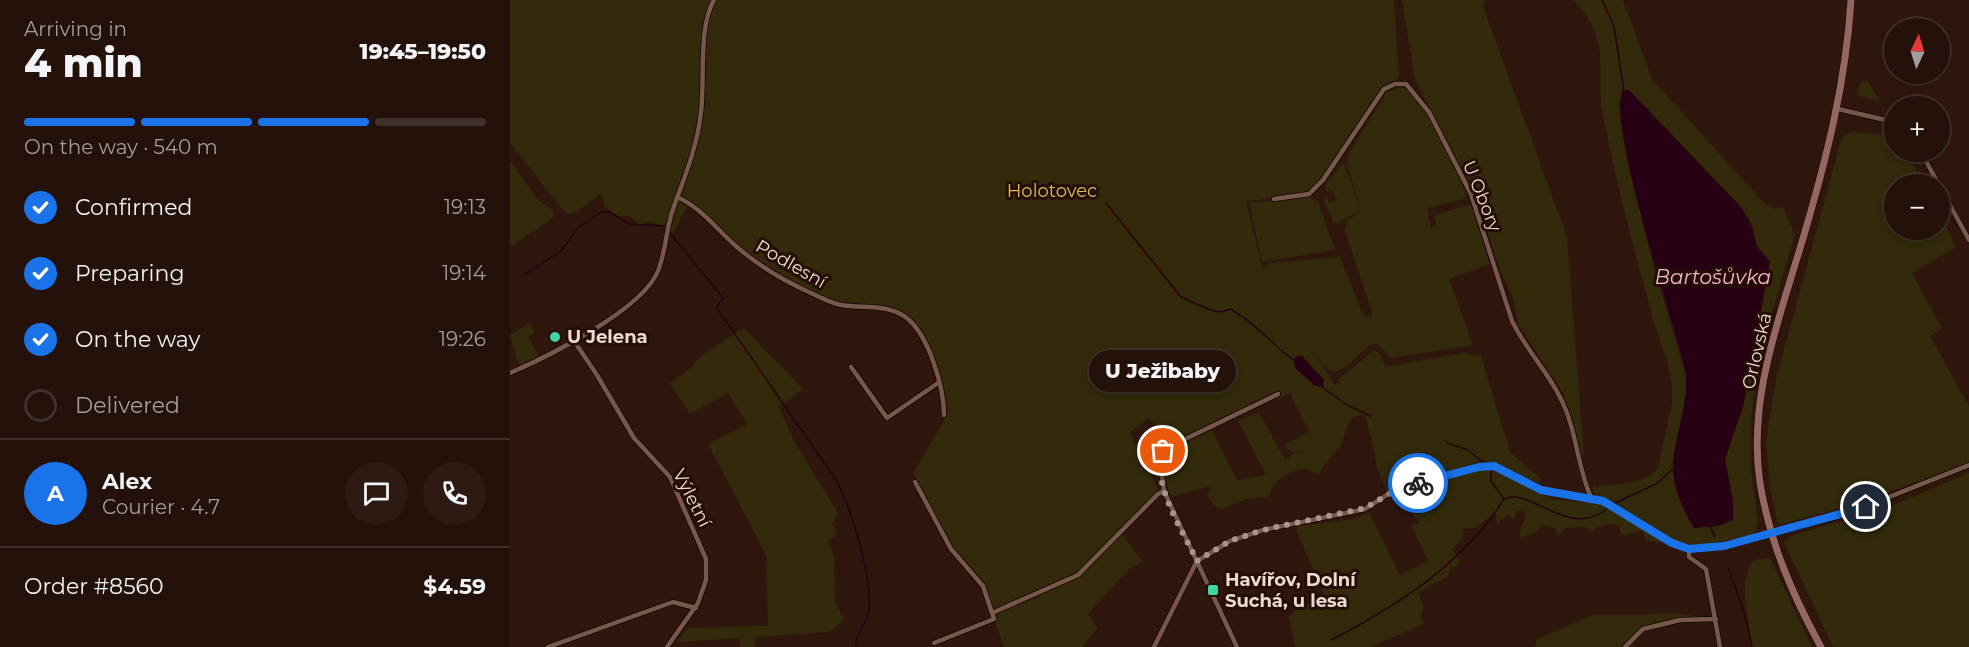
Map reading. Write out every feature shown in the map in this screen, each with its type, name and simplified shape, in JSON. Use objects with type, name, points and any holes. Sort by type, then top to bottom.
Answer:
[{"type":"street","points":[[510,373],[574,341],[635,299],[650,285],[658,270],[667,228],[701,114],[707,18],[714,0]]},
{"type":"street","name":"Orlovská","points":[[1821,647],[1785,577],[1772,534],[1760,481],[1761,399],[1769,353],[1838,109],[1851,0]]},
{"type":"street","name":"U Obory","points":[[1274,200],[1309,194],[1323,180],[1384,89],[1401,83],[1410,87],[1429,112],[1471,194],[1517,331],[1557,388],[1567,411],[1584,482],[1591,497]]},
{"type":"street","points":[[1838,109],[1884,120]]},
{"type":"street","points":[[1926,162],[1969,240]]},
{"type":"street","name":"Podlesní","points":[[678,197],[698,209],[739,248],[808,292],[840,305],[886,308],[906,317],[921,332],[927,343],[942,397],[944,415]]},
{"type":"street","name":"Výletní","points":[[574,341],[634,438],[674,484],[706,559],[706,580],[696,608],[667,647]]},
{"type":"street","points":[[851,367],[887,418],[938,383]]},
{"type":"street","points":[[1237,647],[1164,491],[1160,460],[1163,451],[1278,394]]},
{"type":"street","points":[[1154,647],[1197,561],[1230,541],[1252,533],[1365,508],[1394,491],[1486,466],[1494,466],[1541,490],[1569,496],[1591,497],[1603,501],[1672,543],[1689,549],[1724,546],[1844,515],[1909,492],[1969,465]]},
{"type":"street","points":[[915,482],[951,549],[983,586],[994,619],[934,643]]},
{"type":"street","points":[[992,613],[1078,575],[1114,536],[1164,491]]},
{"type":"street","points":[[1689,549],[1689,557],[1706,569],[1720,647]]},
{"type":"street","points":[[548,647],[673,602],[696,608]]},
{"type":"street","points":[[1625,647],[1643,629],[1680,620],[1716,619]]},
{"type":"green space","name":"Holotovec","points":[[510,0],[1394,0],[1399,78],[1381,87],[1351,144],[1327,181],[1299,195],[1246,201],[1263,271],[1270,263],[1340,257],[1364,317],[1371,317],[1372,312],[1345,230],[1347,221],[1361,211],[1334,224],[1323,199],[1327,197],[1329,203],[1337,200],[1333,190],[1327,192],[1326,184],[1343,162],[1361,210],[1347,165],[1348,154],[1387,92],[1401,87],[1410,93],[1420,104],[1440,136],[1467,198],[1427,208],[1431,228],[1437,226],[1434,216],[1471,204],[1490,264],[1449,279],[1473,345],[1391,358],[1379,345],[1372,344],[1338,371],[1328,369],[1313,350],[1334,384],[1340,383],[1345,387],[1338,380],[1374,350],[1380,354],[1386,367],[1463,353],[1481,356],[1510,452],[1540,478],[1539,483],[1484,460],[1386,491],[1377,466],[1365,412],[1363,415],[1352,417],[1340,446],[1319,475],[1305,468],[1292,472],[1282,477],[1274,485],[1269,497],[1249,498],[1222,509],[1216,507],[1207,495],[1212,486],[1170,497],[1165,478],[1166,457],[1174,448],[1212,430],[1237,480],[1266,475],[1238,421],[1259,412],[1285,460],[1295,453],[1308,451],[1291,452],[1284,445],[1309,432],[1290,393],[1173,442],[1149,418],[1130,432],[1161,495],[1120,532],[1143,562],[1130,568],[1088,614],[1098,628],[1082,647],[1004,647],[980,577],[953,547],[913,473],[944,421],[944,398],[923,331],[905,314],[887,306],[840,302],[802,287],[740,248],[690,201],[673,233],[652,221],[640,224],[630,216],[618,216],[604,206],[602,193],[577,212],[566,214],[510,143]]},
{"type":"green space","points":[[1402,0],[1487,0],[1482,4],[1567,237],[1584,455],[1579,455],[1563,393],[1518,324],[1513,296],[1501,274],[1476,195],[1415,80]]},
{"type":"green space","points":[[1573,0],[1623,0],[1652,79],[1766,205],[1776,209],[1782,207],[1795,234],[1757,364],[1751,419],[1751,470],[1758,522],[1756,531],[1749,536],[1696,546],[1672,540],[1593,493],[1593,484],[1596,487],[1638,480],[1658,468],[1672,403],[1672,384],[1620,191],[1603,115],[1598,42],[1586,15]],"holes":[[[1623,90],[1629,90],[1740,206],[1749,219],[1757,246],[1770,262],[1743,407],[1725,459],[1733,502],[1673,469],[1683,418],[1687,379],[1651,257],[1628,160],[1619,104]]]},
{"type":"green space","points":[[1862,81],[1868,82],[1880,101],[1857,96],[1858,87]]},
{"type":"green space","points":[[1852,132],[1884,135],[1884,162],[1912,162],[1918,174],[1884,174],[1884,240],[1950,240],[1950,235],[1956,247],[1912,273],[1942,328],[1930,336],[1969,406],[1969,463],[1862,502],[1778,525],[1770,488],[1766,441],[1776,379],[1842,137]]},
{"type":"green space","points":[[510,161],[539,201],[553,210],[553,218],[510,247]]},
{"type":"green space","points":[[1311,196],[1313,201],[1318,201],[1335,250],[1262,262],[1249,203]]},
{"type":"green space","points":[[530,323],[535,333],[528,337],[539,356],[519,365],[510,335]]},
{"type":"green space","points":[[744,328],[803,389],[779,407],[794,441],[838,513],[832,524],[837,531],[834,537],[828,540],[834,555],[835,601],[844,620],[830,632],[755,637],[755,647],[740,647],[739,638],[677,642],[688,628],[768,626],[766,555],[708,444],[747,424],[728,393],[690,414],[670,383],[693,367],[698,358]]},
{"type":"green space","points":[[1487,469],[1506,474],[1539,494],[1558,500],[1602,504],[1666,542],[1647,541],[1642,531],[1622,535],[1618,525],[1610,524],[1591,532],[1585,527],[1565,528],[1557,536],[1555,528],[1543,525],[1538,531],[1520,539],[1521,527],[1526,517],[1524,510],[1516,511],[1514,520],[1508,515],[1497,524],[1496,513],[1475,528],[1463,529],[1463,537],[1452,549],[1460,560],[1457,566],[1450,568],[1449,576],[1418,592],[1423,605],[1421,617],[1424,624],[1370,647],[1295,647],[1289,617],[1296,610],[1318,600],[1319,602],[1326,599],[1297,532],[1298,526],[1354,519],[1369,512],[1400,575],[1428,561],[1411,525],[1418,524],[1419,521],[1414,517],[1406,493],[1477,470]]},
{"type":"green space","points":[[1969,473],[1969,647],[1833,647],[1784,542],[1794,535],[1884,509]]},
{"type":"green space","points":[[1770,558],[1812,647],[1752,647],[1746,602],[1746,579],[1754,560]]},
{"type":"green space","points":[[1680,614],[1713,618],[1680,619],[1643,627],[1632,647],[1535,647],[1537,639],[1594,615]]},
{"type":"water","name":"Bartošůvka","points":[[1623,90],[1629,90],[1740,206],[1752,226],[1757,246],[1770,262],[1743,407],[1725,459],[1733,502],[1733,520],[1718,526],[1694,528],[1682,506],[1674,481],[1674,451],[1685,403],[1686,378],[1678,341],[1632,179],[1620,109]]},
{"type":"water","points":[[1302,356],[1324,380],[1323,387],[1315,386],[1295,368],[1294,359]]},
{"type":"waterway","name":"Bartošůvka","points":[[1602,0],[1614,26],[1624,92]]},
{"type":"waterway","points":[[1106,203],[1181,297],[1210,310],[1221,312],[1230,309],[1247,320],[1293,360]]},
{"type":"waterway","points":[[524,275],[560,252],[579,227],[601,212],[609,212],[630,224],[664,226]]},
{"type":"waterway","points":[[670,233],[723,298],[717,307],[719,311],[836,480],[842,493],[864,561],[869,595],[868,614],[857,637],[856,647]]},
{"type":"waterway","points":[[1323,388],[1349,406],[1371,416]]},
{"type":"waterway","points":[[1447,443],[1468,450],[1483,462]]},
{"type":"waterway","points":[[1491,469],[1491,481],[1504,499],[1514,497],[1526,499],[1551,511],[1578,519],[1592,517],[1607,509]]},
{"type":"waterway","points":[[1615,503],[1656,484],[1673,469]]},
{"type":"waterway","points":[[1331,640],[1380,613],[1427,581],[1469,544],[1504,499]]},
{"type":"waterway","name":"Bartošůvka","points":[[1710,525],[1715,537]]},
{"type":"waterway","name":"Bartošůvka","points":[[1729,569],[1746,618],[1752,647]]},
{"type":"way so far","points":[[1163,451],[1160,460],[1164,491],[1197,561],[1230,541],[1263,530],[1365,508],[1394,491],[1418,483]]},
{"type":"place","name":"U Jelena","points":[[555,337]]},
{"type":"place","name":"U Ježibaby","points":[[1163,451]]},
{"type":"place","name":"Havířov, Dolní Suchá, u lesa","points":[[1213,590]]},
{"type":"route","points":[[1418,483],[1479,467],[1494,466],[1541,490],[1569,496],[1591,497],[1603,501],[1672,543],[1689,549],[1724,546],[1844,515],[1866,507]]}]
